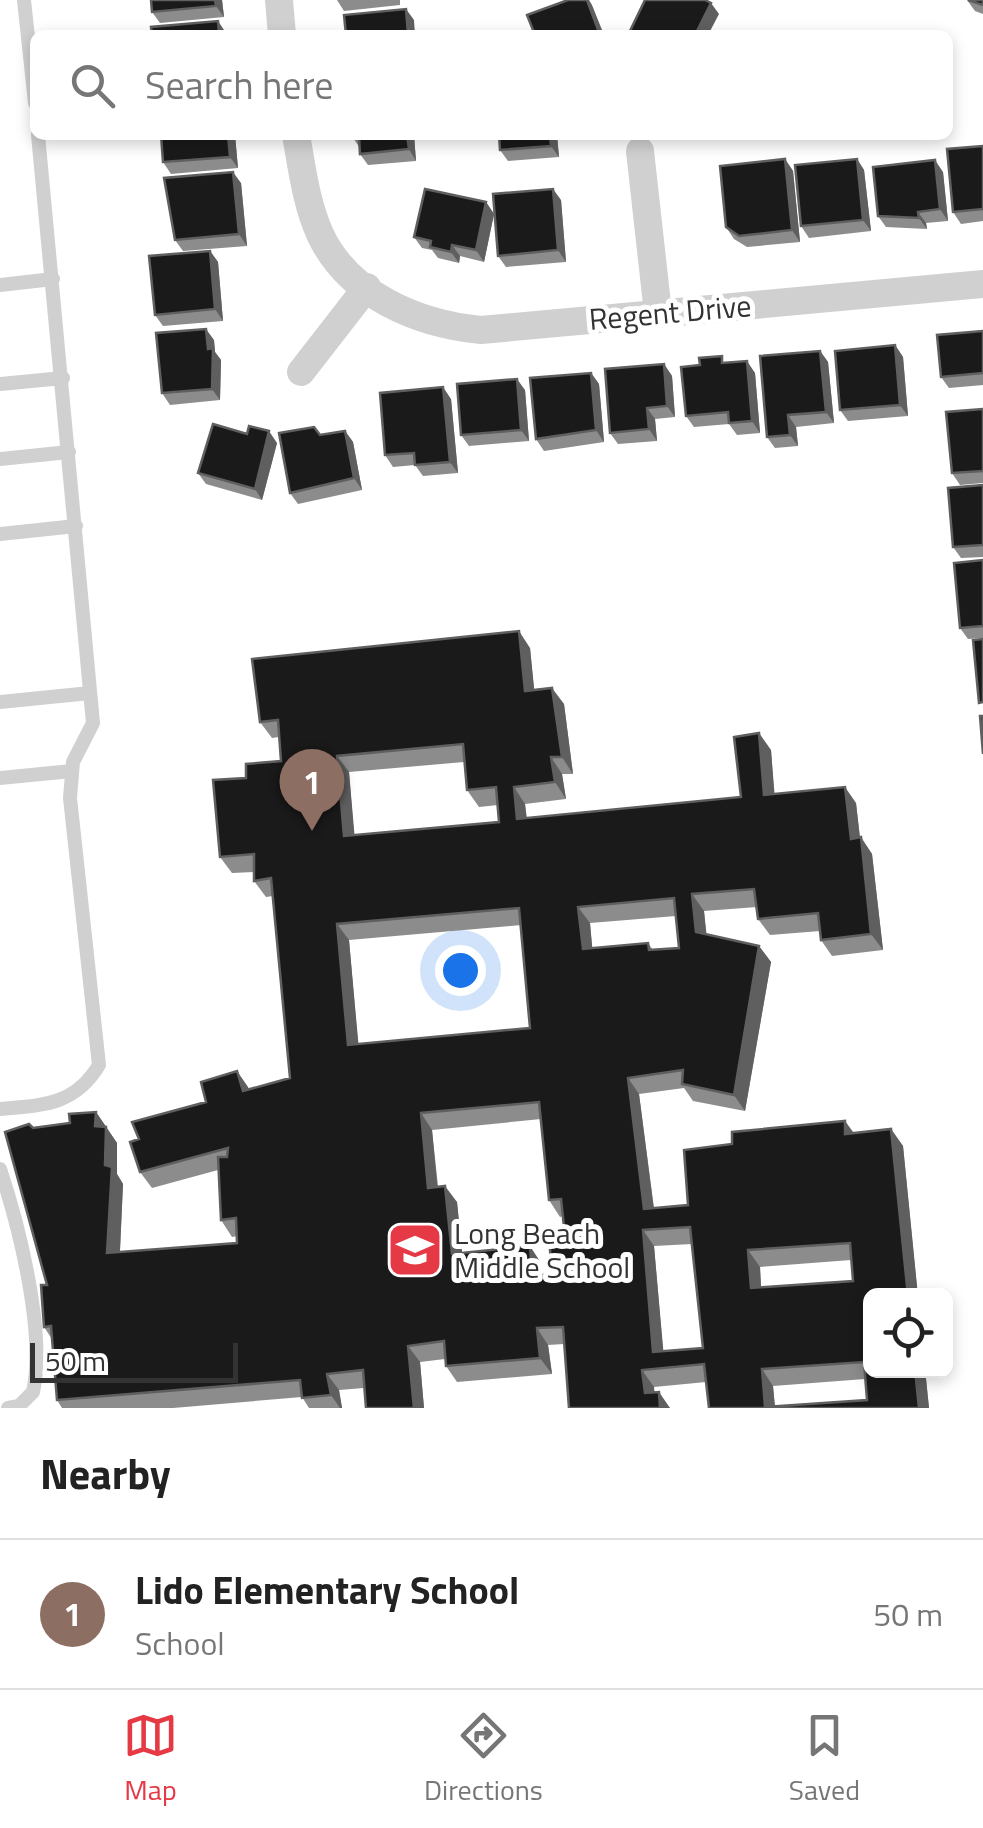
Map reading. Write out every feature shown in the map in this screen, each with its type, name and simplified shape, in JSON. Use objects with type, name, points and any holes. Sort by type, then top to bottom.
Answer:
[{"type":"street","points":[[279,0],[282,30]]},
{"type":"street","name":"Regent Drive","points":[[297,140],[308,200],[329,250],[366,287],[399,310],[446,327],[481,330],[983,284]]},
{"type":"street","points":[[640,151],[658,314]]},
{"type":"street","points":[[301,372],[366,287]]},
{"type":"lane","points":[[24,0],[30,56]]},
{"type":"lane","points":[[0,1109],[55,1102],[84,1090],[98,1065],[70,798],[72,771],[92,723],[39,140]]},
{"type":"lane","points":[[0,284],[53,280]]},
{"type":"lane","points":[[0,384],[63,378]]},
{"type":"lane","points":[[0,460],[69,452]]},
{"type":"lane","points":[[0,534],[76,526]]},
{"type":"lane","points":[[0,702],[90,693]]},
{"type":"lane","points":[[0,778],[72,771]]},
{"type":"lane","points":[[0,1169],[27,1284],[36,1354],[33,1392],[27,1401],[8,1408]]},
{"type":"building","points":[[151,0],[215,0],[216,6],[152,12]]},
{"type":"building","points":[[568,0],[587,0],[598,30],[533,30],[527,15]]},
{"type":"building","points":[[645,0],[711,3],[698,30],[630,30]]},
{"type":"building","points":[[406,9],[408,30],[346,30],[344,15]]},
{"type":"building","points":[[218,21],[219,30],[151,30],[151,27]]},
{"type":"building","points":[[161,140],[228,140],[230,157],[163,162]]},
{"type":"building","points":[[359,140],[408,140],[409,149],[360,154]]},
{"type":"building","points":[[499,140],[550,140],[551,146],[500,150]]},
{"type":"building","points":[[983,146],[983,209],[953,212],[947,149]]},
{"type":"building","points":[[785,159],[792,230],[739,236],[726,227],[720,166]]},
{"type":"building","points":[[857,159],[863,220],[801,226],[795,165]]},
{"type":"building","points":[[935,160],[940,209],[918,212],[919,218],[878,216],[873,167]]},
{"type":"building","points":[[233,172],[239,234],[175,240],[164,178]]},
{"type":"building","points":[[425,189],[486,202],[476,250],[452,245],[451,252],[430,247],[431,241],[414,237]]},
{"type":"building","points":[[553,189],[558,250],[498,256],[493,194]]},
{"type":"building","points":[[210,251],[215,309],[155,315],[149,256]]},
{"type":"building","points":[[206,329],[208,349],[213,348],[212,389],[162,393],[156,333]]},
{"type":"building","points":[[983,331],[983,373],[941,377],[937,335]]},
{"type":"building","points":[[895,345],[900,405],[840,410],[835,351]]},
{"type":"building","points":[[820,351],[826,412],[788,415],[790,435],[767,437],[760,356]]},
{"type":"building","points":[[722,356],[722,363],[747,361],[752,421],[729,423],[728,412],[686,416],[681,367],[700,365],[699,358]]},
{"type":"building","points":[[664,364],[667,406],[647,408],[649,429],[610,433],[605,369]]},
{"type":"building","points":[[591,373],[596,430],[536,439],[530,378]]},
{"type":"building","points":[[517,379],[521,430],[461,435],[457,384]]},
{"type":"building","points":[[443,387],[450,462],[415,465],[414,453],[385,455],[380,393]]},
{"type":"building","points":[[983,409],[983,471],[952,473],[946,412]]},
{"type":"building","points":[[213,424],[247,434],[249,426],[269,431],[255,489],[198,473]]},
{"type":"building","points":[[314,427],[320,435],[345,431],[354,478],[290,493],[279,433]]},
{"type":"building","points":[[983,485],[983,545],[953,547],[948,488]]},
{"type":"building","points":[[983,560],[983,626],[960,628],[954,563]]},
{"type":"building","points":[[519,631],[525,691],[552,688],[562,757],[551,757],[555,782],[514,787],[517,819],[741,797],[734,737],[759,733],[764,795],[845,787],[851,839],[861,837],[871,934],[821,940],[818,913],[758,919],[754,889],[692,894],[696,932],[759,946],[734,1095],[682,1084],[683,1070],[628,1078],[644,1209],[688,1205],[684,1150],[732,1144],[732,1132],[845,1121],[845,1134],[891,1129],[907,1288],[863,1288],[863,1362],[762,1369],[765,1407],[867,1400],[865,1378],[916,1378],[919,1408],[709,1408],[704,1364],[642,1370],[645,1393],[659,1392],[660,1408],[569,1408],[563,1327],[537,1328],[540,1358],[446,1366],[444,1341],[408,1346],[414,1408],[366,1408],[363,1370],[327,1374],[331,1395],[302,1398],[300,1380],[57,1400],[51,1326],[44,1327],[41,1285],[47,1285],[5,1132],[29,1124],[33,1128],[70,1123],[69,1114],[96,1112],[95,1126],[106,1127],[105,1165],[112,1167],[107,1253],[237,1243],[236,1218],[221,1220],[218,1157],[227,1157],[228,1148],[140,1172],[130,1142],[139,1139],[132,1122],[206,1102],[201,1082],[237,1071],[243,1091],[290,1078],[271,878],[254,881],[254,854],[220,857],[213,780],[246,778],[246,764],[281,761],[278,720],[260,722],[252,659]],"holes":[[[463,744],[467,790],[496,787],[499,822],[344,836],[337,756]],[[674,898],[679,948],[649,950],[648,943],[583,949],[578,907]],[[519,908],[530,1028],[348,1045],[337,924]],[[539,1102],[549,1200],[561,1199],[565,1236],[549,1238],[552,1274],[532,1276],[530,1246],[452,1254],[445,1186],[428,1188],[421,1113]],[[690,1227],[703,1348],[653,1352],[643,1230]],[[850,1243],[853,1281],[751,1288],[748,1250]]]},
{"type":"building","points":[[983,639],[983,702],[979,703],[973,640]]},
{"type":"place","name":"Lido Elementary School","points":[[312,831]]},
{"type":"place","name":"Long Beach Middle School","points":[[415,1250]]}]
